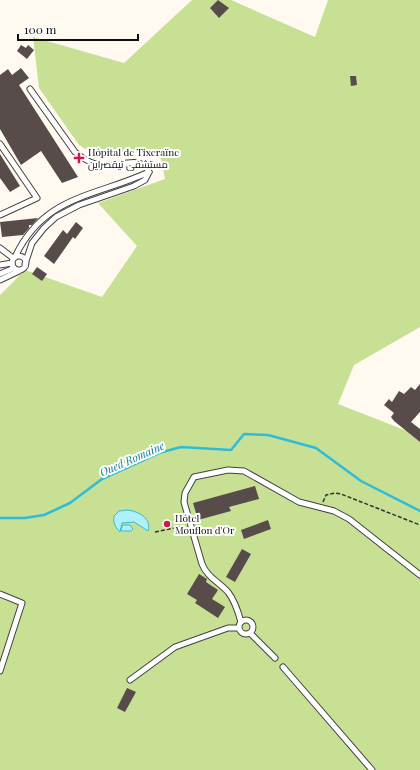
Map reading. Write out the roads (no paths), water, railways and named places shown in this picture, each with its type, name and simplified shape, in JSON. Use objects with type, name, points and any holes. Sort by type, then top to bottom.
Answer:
[{"type":"lane","points":[[30,89],[75,152],[82,158],[105,166],[141,163],[147,167],[149,172]]},
{"type":"lane","points":[[0,144],[36,198],[0,214]]},
{"type":"lane","points":[[14,262],[22,243],[35,226],[58,206],[74,198],[129,181],[149,172]]},
{"type":"lane","points":[[0,280],[20,271],[25,264],[32,243],[44,228],[56,217],[80,205],[134,186],[145,180],[149,172]]},
{"type":"lane","points":[[0,248],[14,262],[20,271]]},
{"type":"lane","points":[[0,274],[22,257],[25,264]]},
{"type":"lane","points":[[0,265],[14,262]]},
{"type":"lane","points":[[238,628],[241,622],[236,605],[228,593],[205,572],[190,525],[184,502],[185,493],[194,477],[228,470],[244,471],[299,502],[334,511],[357,525],[420,575]]},
{"type":"lane","points":[[0,594],[22,603],[0,671]]},
{"type":"lane","points":[[241,622],[246,620],[251,622],[253,627],[250,633]]},
{"type":"lane","points":[[130,680],[175,647],[228,628],[238,628]]},
{"type":"lane","points":[[238,628],[242,634],[250,633]]},
{"type":"lane","points":[[250,633],[275,658]]},
{"type":"lane","points":[[283,667],[372,770]]},
{"type":"water","points":[[127,510],[140,514],[146,519],[149,526],[148,531],[134,522],[122,523],[120,532],[115,525],[114,516],[119,511]]},
{"type":"water","points":[[123,525],[130,525],[133,529],[131,531],[122,531],[121,529]]},
{"type":"waterway","name":"Oued Romaine","points":[[0,518],[25,518],[44,515],[70,503],[102,479],[159,453],[181,447],[231,450],[244,434],[268,435],[316,448],[361,481],[420,511]]},
{"type":"place","name":"Hôpital de Tixeraïne مستشفى تيقصراين","points":[[79,158]]},
{"type":"place","name":"Hôtel Mouflon d'Or","points":[[167,524]]}]
